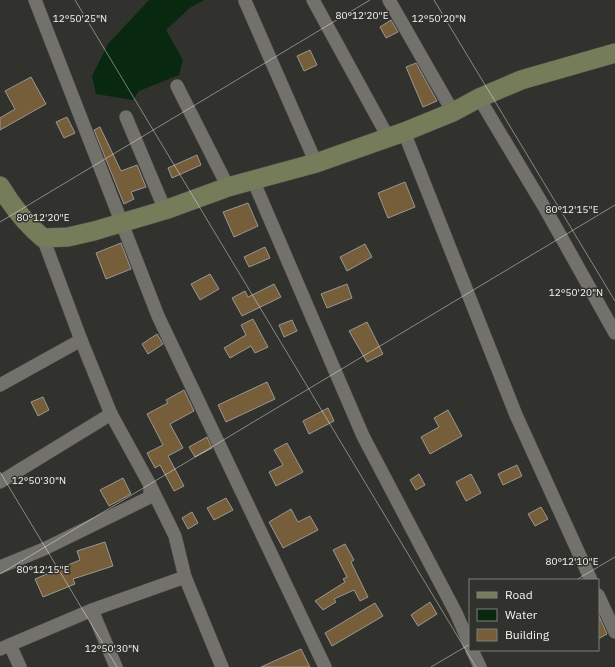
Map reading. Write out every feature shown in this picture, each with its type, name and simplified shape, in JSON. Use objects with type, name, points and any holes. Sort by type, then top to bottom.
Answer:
[{"type":"street","points":[[35,0],[120,223],[158,316],[325,667]]},
{"type":"street","points":[[313,0],[396,134],[516,416],[591,579]]},
{"type":"street","points":[[389,0],[453,112]]},
{"type":"street","points":[[245,1],[316,163]]},
{"type":"street","points":[[43,238],[68,237],[94,231],[165,210],[228,187],[316,163],[453,112],[479,98],[520,80],[615,53]]},
{"type":"street","points":[[177,86],[228,187]]},
{"type":"street","points":[[479,98],[546,210],[615,333]]},
{"type":"street","points":[[126,117],[165,210]]},
{"type":"street","points":[[253,180],[363,436],[456,613],[469,643]]},
{"type":"street","points":[[0,186],[10,204],[43,238],[81,340],[111,414],[176,536],[185,577],[222,667]]},
{"type":"street","points":[[0,385],[81,340]]},
{"type":"street","points":[[0,482],[111,414]]},
{"type":"street","points":[[0,568],[141,502],[150,497],[150,485]]},
{"type":"street","points":[[20,667],[5,647],[92,610],[185,577]]},
{"type":"street","points":[[599,597],[615,632]]},
{"type":"street","points":[[92,610],[116,667]]},
{"type":"street","points":[[472,651],[480,667]]},
{"type":"water","points":[[149,0],[204,0],[191,7],[166,30],[183,60],[179,75],[139,91],[133,100],[96,94],[92,76],[108,44]]},
{"type":"building","points":[[391,20],[398,32],[386,38],[380,27]]},
{"type":"building","points":[[310,50],[317,65],[304,71],[297,56]]},
{"type":"building","points":[[416,63],[437,101],[423,107],[406,67]]},
{"type":"building","points":[[31,77],[46,104],[0,130],[0,118],[15,109],[5,91]]},
{"type":"building","points":[[67,117],[75,133],[64,138],[56,122]]},
{"type":"building","points":[[100,127],[121,171],[137,165],[146,187],[131,192],[134,199],[124,204],[94,130]]},
{"type":"building","points":[[197,155],[201,165],[172,178],[168,168]]},
{"type":"building","points":[[405,182],[415,207],[388,218],[378,193]]},
{"type":"building","points":[[248,203],[258,226],[234,237],[223,212]]},
{"type":"building","points":[[121,243],[131,269],[106,279],[96,253]]},
{"type":"building","points":[[365,244],[372,257],[347,271],[340,257]]},
{"type":"building","points":[[265,247],[270,258],[249,267],[244,257]]},
{"type":"building","points":[[210,274],[219,289],[200,300],[191,284]]},
{"type":"building","points":[[274,284],[281,297],[242,316],[232,298],[245,291],[248,297]]},
{"type":"building","points":[[347,284],[352,298],[327,308],[321,294]]},
{"type":"building","points":[[253,319],[268,347],[255,353],[251,346],[230,358],[224,348],[246,335],[241,325]]},
{"type":"building","points":[[292,320],[297,331],[284,337],[279,325]]},
{"type":"building","points":[[367,322],[383,354],[367,362],[349,331]]},
{"type":"building","points":[[157,334],[163,344],[148,354],[142,344]]},
{"type":"building","points":[[267,382],[275,399],[226,422],[218,405]]},
{"type":"building","points":[[184,390],[194,411],[170,424],[183,448],[168,456],[184,486],[174,491],[160,465],[155,468],[147,453],[163,445],[147,414],[168,403],[166,400]]},
{"type":"building","points":[[43,397],[49,410],[38,416],[31,402]]},
{"type":"building","points":[[328,408],[334,421],[309,434],[303,421]]},
{"type":"building","points":[[448,410],[462,436],[430,454],[421,437],[439,427],[434,418]]},
{"type":"building","points":[[207,437],[212,448],[195,457],[189,447]]},
{"type":"building","points":[[287,443],[303,472],[276,486],[269,472],[283,465],[274,450]]},
{"type":"building","points":[[517,465],[522,476],[503,485],[498,474]]},
{"type":"building","points":[[419,474],[425,485],[416,490],[410,480]]},
{"type":"building","points":[[471,474],[481,493],[466,501],[456,482]]},
{"type":"building","points":[[123,478],[131,494],[109,506],[100,490]]},
{"type":"building","points":[[226,498],[233,510],[214,520],[207,508]]},
{"type":"building","points":[[541,507],[548,519],[535,526],[528,514]]},
{"type":"building","points":[[291,509],[298,522],[310,516],[318,530],[283,548],[269,522]]},
{"type":"building","points":[[192,512],[198,523],[188,529],[182,518]]},
{"type":"building","points":[[105,542],[113,566],[73,579],[75,584],[43,597],[35,579],[80,560],[77,551]]},
{"type":"building","points":[[345,544],[354,560],[351,562],[368,597],[360,601],[354,590],[334,599],[336,602],[323,610],[315,601],[345,582],[343,579],[347,577],[333,550]]},
{"type":"building","points":[[430,602],[437,614],[418,626],[411,615]]},
{"type":"building","points":[[375,603],[383,616],[332,646],[325,633]]},
{"type":"building","points":[[599,616],[607,634],[599,638]]},
{"type":"building","points":[[301,649],[310,667],[261,667]]}]
